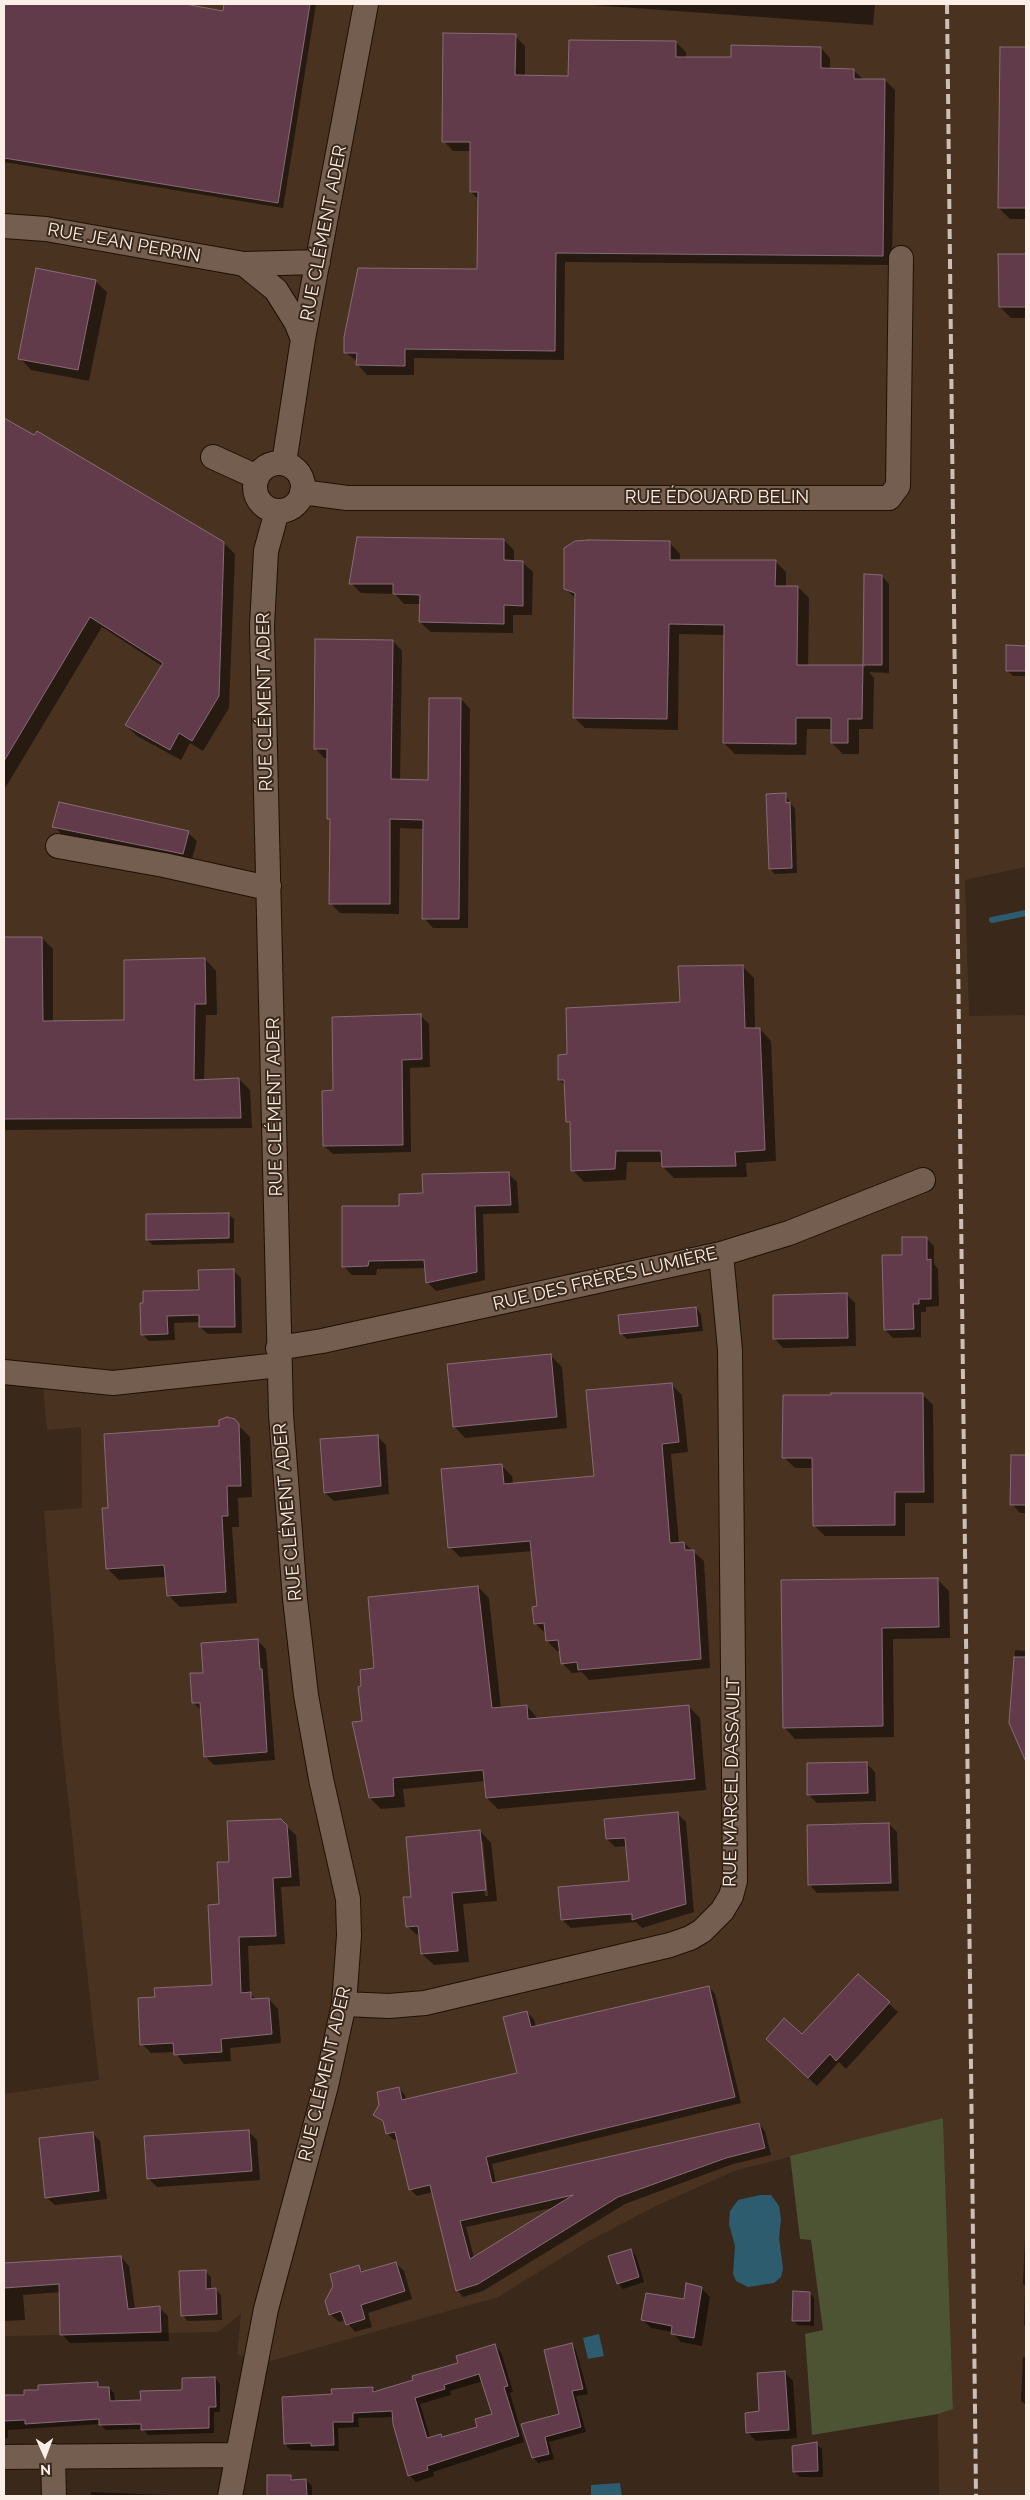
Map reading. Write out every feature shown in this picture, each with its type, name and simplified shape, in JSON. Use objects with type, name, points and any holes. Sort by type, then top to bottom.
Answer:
[{"type":"street","name":"RUE CLÉMENT ADER","points":[[284,463],[303,339],[366,4]]},
{"type":"street","name":"RUE JEAN PERRIN","points":[[4,226],[46,229],[244,264],[318,262]]},
{"type":"street","name":"RUE ÉDOUARD BELIN","points":[[302,492],[347,498],[889,498],[898,486],[901,258]]},
{"type":"street","points":[[244,264],[276,290],[296,322],[303,339]]},
{"type":"street","points":[[213,457],[256,477]]},
{"type":"street","points":[[284,463],[290,465],[299,474],[302,479],[302,492],[296,504],[290,508],[277,511],[270,510],[258,500],[255,492],[256,477],[268,465],[284,463]]},
{"type":"street","name":"RUE CLÉMENT ADER","points":[[230,2496],[236,2455],[266,2309],[326,2086],[344,2004],[349,1936],[348,1899],[321,1779],[306,1695],[286,1488],[279,1356],[277,1191],[262,626],[266,551],[277,511]]},
{"type":"street","points":[[58,846],[164,865],[259,886],[269,886]]},
{"type":"street","name":"RUE DES FRÈRES LUMIÈRE","points":[[4,1372],[113,1383],[279,1356],[329,1339],[721,1254],[789,1233],[923,1180]]},
{"type":"street","name":"RUE MARCEL DASSAULT","points":[[344,2004],[389,2006],[425,2003],[676,1944],[702,1931],[722,1911],[731,1896],[735,1881],[730,1350],[721,1254]]},
{"type":"street","points":[[4,2457],[236,2455]]},
{"type":"street","points":[[53,2456],[54,2496]]},
{"type":"shaded area","points":[[4,4],[1026,4],[1026,867],[965,880],[969,1016],[1026,1015],[1026,2496],[939,2496],[938,2414],[953,2409],[943,2118],[734,2171],[656,2206],[589,2241],[498,2297],[271,2361],[237,2355],[241,2314],[218,2332],[4,2336],[4,2094],[99,2080],[61,1734],[44,1511],[82,1508],[81,1427],[47,1430],[41,1364],[5,1361],[4,1356]]},
{"type":"green space","points":[[943,2118],[953,2409],[938,2414],[812,2435],[805,2334],[823,2330],[811,2240],[800,2239],[790,2156]]},
{"type":"water","points":[[760,2195],[771,2195],[779,2206],[781,2219],[779,2238],[783,2269],[781,2277],[774,2283],[748,2287],[736,2281],[733,2274],[735,2246],[729,2224],[730,2211],[738,2200]]},
{"type":"water","points":[[599,2334],[604,2356],[588,2359],[583,2338]]},
{"type":"water","points":[[620,2483],[622,2496],[591,2496],[591,2485]]},
{"type":"building","points":[[4,4],[185,4],[223,11],[224,4],[310,4],[278,203],[4,158]]},
{"type":"building","points":[[443,33],[516,34],[515,75],[568,76],[569,40],[676,41],[676,57],[731,57],[731,45],[821,47],[821,68],[854,69],[854,79],[885,79],[883,256],[556,253],[555,351],[405,349],[405,366],[356,365],[357,353],[344,353],[344,337],[358,268],[477,269],[478,192],[470,192],[470,142],[442,142]]},
{"type":"building","points":[[1000,47],[1026,47],[1026,208],[998,208]]},
{"type":"building","points":[[998,254],[1026,254],[1026,307],[999,307]]},
{"type":"building","points":[[36,268],[96,280],[78,370],[18,359]]},
{"type":"building","points":[[4,418],[34,435],[37,431],[224,542],[219,696],[192,741],[179,733],[170,750],[125,725],[163,663],[90,617],[4,761]]},
{"type":"building","points":[[357,537],[504,539],[504,560],[523,561],[523,606],[504,605],[504,624],[419,622],[420,595],[393,594],[393,584],[349,584]]},
{"type":"building","points":[[575,541],[670,541],[670,560],[776,560],[775,586],[798,586],[797,665],[863,665],[862,719],[848,719],[848,743],[831,743],[831,718],[796,718],[796,744],[723,743],[724,625],[669,624],[667,719],[573,718],[575,593],[564,589],[564,548]]},
{"type":"building","points":[[864,574],[882,575],[882,665],[863,665]]},
{"type":"building","points":[[315,639],[393,640],[391,779],[428,780],[429,698],[461,698],[459,919],[422,919],[423,820],[390,819],[390,904],[329,904],[330,819],[327,819],[327,749],[314,749]]},
{"type":"building","points":[[1006,645],[1026,646],[1026,671],[1006,671]]},
{"type":"building","points":[[786,793],[786,803],[790,802],[792,868],[769,869],[766,794]]},
{"type":"building","points":[[59,802],[189,831],[183,854],[52,827]]},
{"type":"building","points":[[4,937],[42,937],[43,1021],[124,1020],[124,960],[205,958],[206,1004],[195,1004],[194,1080],[239,1078],[241,1118],[4,1119]]},
{"type":"building","points":[[743,965],[745,1028],[760,1028],[765,1150],[735,1152],[736,1166],[662,1167],[661,1151],[616,1151],[615,1169],[571,1171],[570,1122],[566,1122],[564,1080],[558,1080],[558,1055],[567,1054],[566,1008],[680,1002],[678,966]]},
{"type":"building","points":[[421,1014],[422,1059],[402,1060],[403,1145],[323,1146],[322,1091],[333,1090],[332,1017]]},
{"type":"building","points":[[509,1172],[511,1205],[475,1206],[477,1272],[426,1283],[424,1260],[369,1261],[368,1266],[342,1267],[342,1206],[399,1206],[399,1194],[423,1193],[422,1174]]},
{"type":"building","points":[[229,1213],[229,1238],[146,1240],[146,1214]]},
{"type":"building","points":[[902,1237],[927,1237],[927,1260],[931,1259],[931,1299],[919,1299],[919,1304],[913,1304],[914,1329],[884,1330],[882,1255],[902,1255]]},
{"type":"building","points":[[234,1269],[235,1327],[199,1327],[199,1315],[167,1316],[168,1334],[141,1335],[140,1303],[143,1303],[143,1291],[199,1290],[198,1270]]},
{"type":"building","points":[[847,1293],[848,1338],[773,1339],[773,1295]]},
{"type":"building","points":[[696,1307],[698,1326],[620,1334],[618,1315]]},
{"type":"building","points":[[551,1354],[557,1417],[453,1427],[447,1364]]},
{"type":"building","points":[[672,1383],[679,1442],[662,1444],[670,1543],[684,1542],[685,1550],[694,1550],[701,1659],[578,1670],[577,1662],[561,1664],[558,1640],[546,1641],[544,1623],[534,1624],[532,1607],[537,1606],[530,1541],[448,1548],[441,1469],[502,1464],[504,1484],[594,1476],[586,1390]]},
{"type":"building","points":[[831,1393],[923,1393],[924,1492],[895,1492],[895,1525],[813,1526],[812,1458],[782,1458],[783,1395],[831,1395]]},
{"type":"building","points":[[227,1417],[235,1419],[239,1424],[241,1486],[227,1486],[228,1516],[222,1516],[226,1592],[167,1596],[164,1565],[106,1569],[102,1508],[108,1508],[104,1434],[219,1426],[219,1420]]},
{"type":"building","points":[[378,1435],[381,1486],[324,1493],[320,1439]]},
{"type":"building","points":[[1011,1455],[1026,1455],[1026,1505],[1010,1505]]},
{"type":"building","points":[[938,1578],[939,1627],[882,1628],[883,1726],[783,1728],[781,1580]]},
{"type":"building","points":[[478,1586],[492,1708],[527,1705],[528,1719],[689,1705],[695,1779],[486,1798],[483,1770],[393,1778],[394,1796],[369,1798],[352,1722],[362,1721],[358,1687],[361,1686],[360,1670],[374,1668],[368,1597]]},
{"type":"building","points":[[258,1639],[260,1669],[262,1669],[267,1752],[204,1757],[200,1703],[192,1703],[190,1673],[203,1673],[201,1643]]},
{"type":"building","points":[[1014,1657],[1026,1657],[1026,1762],[1009,1723]]},
{"type":"building","points":[[867,1762],[868,1793],[807,1795],[807,1763]]},
{"type":"building","points":[[678,1812],[686,1904],[632,1920],[632,1914],[561,1920],[558,1887],[629,1881],[625,1838],[606,1839],[604,1819]]},
{"type":"building","points":[[281,1819],[287,1825],[291,1877],[273,1878],[276,1936],[239,1937],[241,1993],[251,1992],[251,1999],[269,1998],[272,2034],[221,2039],[222,2052],[174,2055],[173,2043],[140,2045],[138,1998],[155,1997],[154,1988],[212,1985],[208,1905],[219,1904],[217,1862],[229,1862],[227,1821]]},
{"type":"building","points":[[889,1823],[891,1883],[808,1885],[807,1825]]},
{"type":"building","points":[[480,1830],[486,1890],[452,1893],[458,1951],[421,1954],[418,1926],[406,1927],[403,1897],[411,1897],[406,1837]]},
{"type":"building","points":[[858,1974],[890,2002],[836,2061],[830,2054],[808,2078],[766,2039],[784,2018],[802,2034]]},
{"type":"building","points":[[709,1986],[735,2097],[486,2157],[492,2183],[759,2123],[765,2148],[726,2158],[618,2197],[478,2284],[456,2291],[430,2185],[409,2190],[395,2132],[386,2134],[383,2121],[373,2115],[379,2105],[377,2092],[399,2087],[402,2100],[517,2073],[503,2017],[527,2011],[531,2027]],"holes":[[[573,2195],[470,2259],[460,2221]]]},
{"type":"building","points":[[249,2130],[252,2171],[147,2179],[144,2136]]},
{"type":"building","points":[[93,2132],[99,2191],[45,2198],[39,2138]]},
{"type":"building","points":[[631,2249],[639,2277],[617,2284],[608,2256]]},
{"type":"building","points":[[121,2256],[128,2309],[160,2306],[161,2332],[60,2335],[59,2284],[4,2288],[4,2263]]},
{"type":"building","points":[[396,2262],[405,2291],[361,2305],[365,2319],[346,2325],[341,2311],[329,2315],[325,2301],[333,2286],[330,2274],[359,2265],[361,2272]]},
{"type":"building","points":[[206,2270],[206,2289],[216,2288],[217,2314],[181,2316],[179,2271]]},
{"type":"building","points":[[686,2283],[702,2287],[694,2338],[671,2334],[672,2326],[641,2320],[646,2293],[684,2299]]},
{"type":"building","points":[[793,2291],[810,2292],[810,2321],[792,2321]]},
{"type":"building","points":[[572,2343],[583,2389],[572,2391],[581,2427],[545,2437],[549,2454],[532,2458],[521,2424],[559,2414],[544,2350]]},
{"type":"building","points":[[495,2344],[508,2386],[504,2387],[519,2436],[427,2466],[428,2470],[408,2476],[393,2424],[392,2411],[353,2413],[353,2422],[333,2422],[334,2445],[311,2446],[311,2443],[284,2444],[282,2397],[332,2394],[331,2389],[373,2387],[373,2392],[413,2380],[412,2376],[458,2363],[456,2356]],"holes":[[[479,2374],[492,2414],[475,2419],[477,2427],[442,2437],[441,2434],[427,2438],[415,2398],[445,2389],[444,2385]]]},
{"type":"building","points":[[785,2371],[789,2430],[746,2433],[745,2413],[759,2411],[757,2373]]},
{"type":"building","points":[[215,2377],[216,2407],[209,2407],[209,2428],[141,2430],[141,2424],[99,2425],[99,2419],[25,2424],[25,2420],[4,2421],[4,2395],[24,2395],[24,2390],[38,2390],[38,2385],[98,2382],[98,2387],[109,2387],[110,2401],[141,2400],[140,2391],[182,2390],[182,2378]]},
{"type":"building","points":[[817,2442],[818,2471],[793,2472],[792,2446]]},
{"type":"building","points":[[267,2475],[291,2475],[291,2480],[306,2479],[307,2496],[267,2496]]},
{"type":"waterway","points":[[992,920],[1026,913]]},
{"type":"railway","points":[[947,4],[976,2496]]}]
